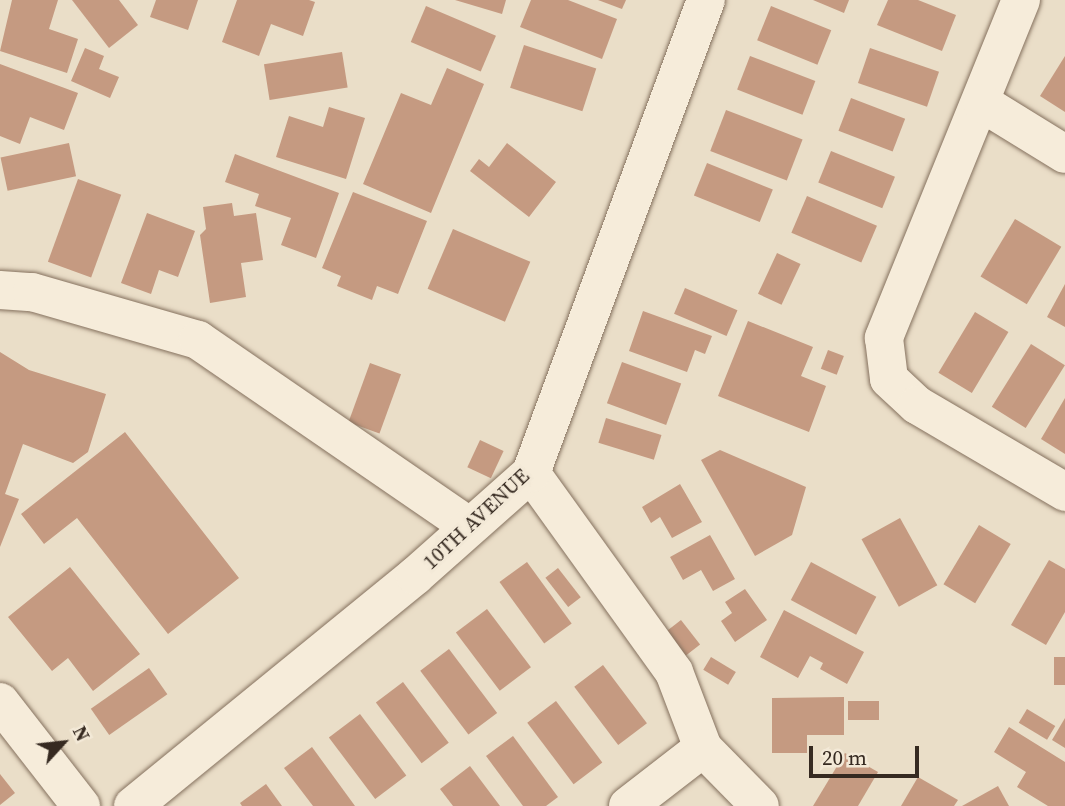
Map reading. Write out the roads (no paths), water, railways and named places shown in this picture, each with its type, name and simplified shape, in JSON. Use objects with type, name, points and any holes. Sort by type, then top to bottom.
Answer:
[{"type":"street","name":"10TH AVENUE","points":[[133,806],[415,576],[467,525],[531,473],[706,0]]},
{"type":"street","points":[[1021,0],[982,103],[884,338],[889,379],[917,405],[1065,492]]},
{"type":"street","points":[[982,103],[1065,154]]},
{"type":"street","points":[[0,290],[32,292],[198,340],[467,525]]},
{"type":"street","points":[[531,473],[674,672],[704,748],[760,806]]},
{"type":"street","points":[[0,702],[81,806]]},
{"type":"street","points":[[628,806],[704,748]]}]
